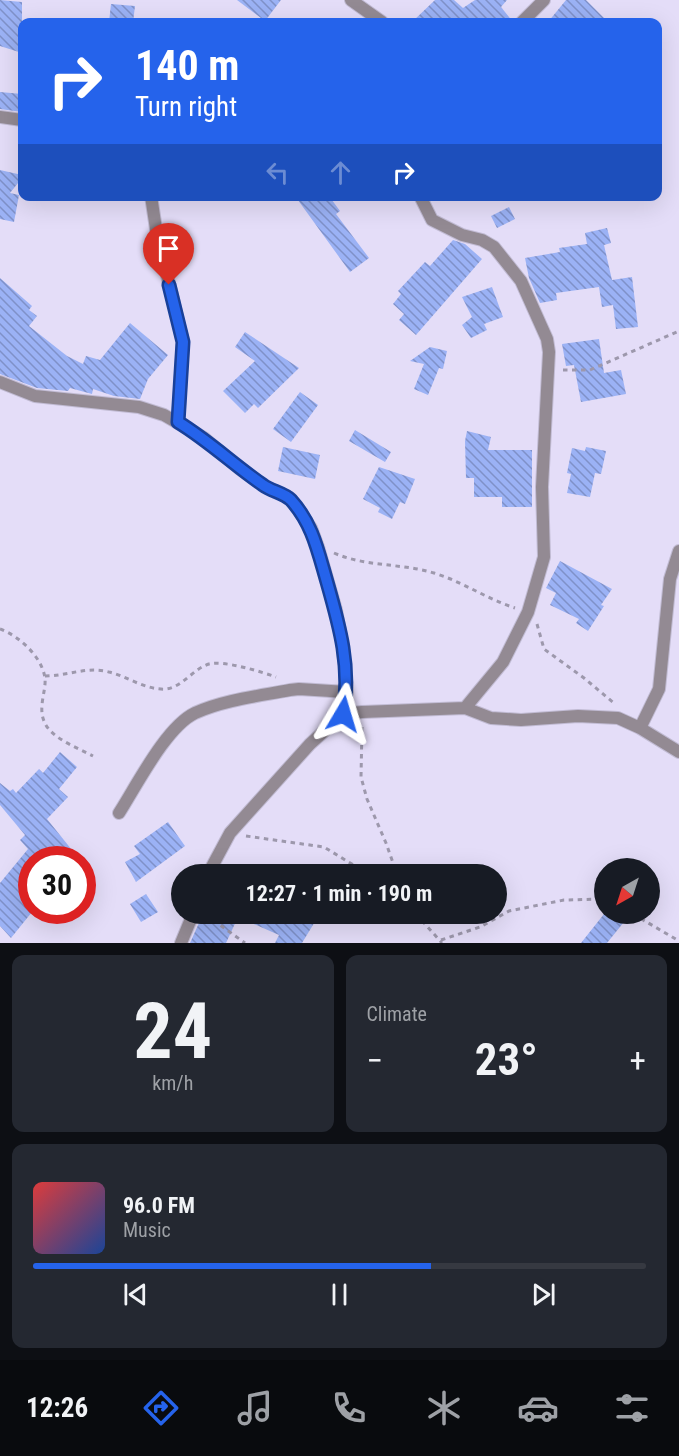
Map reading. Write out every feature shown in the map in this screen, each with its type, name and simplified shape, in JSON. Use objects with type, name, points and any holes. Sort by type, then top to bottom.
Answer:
[{"type":"street","points":[[351,0],[376,18]]},
{"type":"street","points":[[526,18],[544,0]]},
{"type":"street","points":[[0,117],[18,119]]},
{"type":"street","points":[[152,201],[156,229],[183,342],[178,422]]},
{"type":"street","points":[[422,201],[432,220],[462,236],[482,240],[494,247],[521,281],[547,339],[549,352],[542,487],[544,557],[528,612],[503,663],[465,708]]},
{"type":"street","points":[[0,382],[35,396],[140,407],[164,415],[204,438],[240,469],[266,487],[290,498],[310,528],[318,547],[336,610],[343,648],[347,692],[343,714]]},
{"type":"street","points":[[640,728],[660,689],[670,579],[679,551]]},
{"type":"street","points":[[119,813],[159,749],[176,728],[193,714],[222,704],[299,688],[347,692]]},
{"type":"street","points":[[213,864],[230,833],[310,744],[343,714],[465,708],[491,718],[520,720],[578,716],[618,718],[640,728],[679,752]]},
{"type":"street","points":[[181,943],[189,924]]},
{"type":"path","points":[[548,372],[590,370],[679,331]]},
{"type":"path","points":[[318,547],[352,561],[432,572],[469,586],[506,605],[528,612],[539,626],[544,649],[617,706],[618,718]]},
{"type":"path","points":[[0,629],[8,632],[37,657],[45,676],[42,704],[44,722],[62,739],[93,756]]},
{"type":"path","points":[[45,676],[96,670],[110,672],[132,682],[162,690],[174,687],[210,663],[233,665],[274,676],[299,688]]},
{"type":"path","points":[[362,712],[361,777],[367,799],[393,864]]},
{"type":"path","points":[[230,833],[324,847],[352,864]]},
{"type":"path","points":[[426,924],[442,941],[480,927],[509,911],[564,900],[594,898]]},
{"type":"path","points":[[218,924],[245,943]]},
{"type":"path","points":[[651,924],[679,940]]},
{"type":"building","points":[[0,0],[22,2],[22,18],[18,18],[18,52],[0,46]]},
{"type":"building","points":[[237,0],[281,0],[267,18],[261,18]]},
{"type":"building","points":[[435,0],[454,0],[463,8],[475,0],[507,0],[501,7],[510,18],[416,18]]},
{"type":"building","points":[[566,0],[586,0],[604,18],[551,18]]},
{"type":"building","points":[[111,4],[135,6],[134,18],[109,18]]},
{"type":"building","points":[[0,92],[18,94],[18,111],[0,109]]},
{"type":"building","points":[[0,170],[18,174],[18,183],[10,193],[18,195],[18,200],[14,222],[0,219]]},
{"type":"building","points":[[299,201],[333,201],[340,211],[336,214],[369,258],[350,272]]},
{"type":"building","points":[[509,207],[515,219],[497,228],[491,216]]},
{"type":"building","points":[[607,228],[611,243],[604,245],[612,280],[632,277],[638,327],[616,329],[613,305],[602,307],[599,287],[556,293],[557,300],[540,303],[529,278],[525,258],[560,252],[559,248],[587,244],[585,233]]},
{"type":"building","points":[[453,240],[465,244],[482,259],[416,335],[399,320],[404,314],[393,304],[401,294],[398,291],[425,262],[430,266]]},
{"type":"building","points":[[0,278],[32,306],[29,310],[37,316],[29,326],[67,356],[83,364],[86,356],[100,360],[130,323],[168,355],[148,379],[140,399],[114,396],[93,389],[92,394],[70,388],[68,391],[37,388],[0,374]]},
{"type":"building","points":[[492,287],[503,317],[484,324],[487,330],[471,338],[462,325],[472,317],[462,297]]},
{"type":"building","points":[[245,332],[299,368],[258,408],[254,404],[245,413],[223,391],[255,361],[235,347]]},
{"type":"building","points":[[599,339],[604,373],[621,370],[626,394],[581,402],[574,365],[566,366],[562,344]]},
{"type":"building","points":[[430,347],[447,351],[443,369],[439,368],[428,395],[414,389],[424,364],[410,361]]},
{"type":"building","points":[[300,392],[318,405],[291,442],[273,429]]},
{"type":"building","points":[[355,430],[391,452],[385,462],[349,441]]},
{"type":"building","points":[[467,431],[491,437],[488,450],[532,450],[532,507],[502,507],[502,497],[474,497],[474,478],[466,478]]},
{"type":"building","points":[[283,447],[320,455],[315,479],[278,471]]},
{"type":"building","points":[[586,447],[606,451],[601,474],[595,473],[590,497],[567,493],[571,474],[567,473],[572,448],[585,451]]},
{"type":"building","points":[[379,467],[415,479],[405,504],[400,502],[392,519],[378,512],[380,508],[363,499]]},
{"type":"building","points":[[560,561],[612,589],[588,631],[576,623],[579,619],[550,605],[556,593],[546,588]]},
{"type":"building","points":[[60,752],[77,767],[59,789],[68,797],[47,819],[69,846],[25,846],[20,840],[25,835],[0,805],[0,783],[10,791],[13,789],[16,793],[39,769],[43,773]]},
{"type":"building","points":[[168,822],[185,846],[136,882],[125,862],[140,854],[134,846]]},
{"type":"building","points":[[18,861],[18,924],[22,924],[11,938],[0,926],[0,883]]},
{"type":"building","points":[[146,894],[158,912],[141,922],[130,904]]},
{"type":"building","points":[[199,924],[235,924],[226,943],[190,943]]},
{"type":"building","points":[[254,924],[314,924],[302,943],[275,943],[279,935]]},
{"type":"building","points":[[596,924],[622,924],[607,943],[581,943]]},
{"type":"route","points":[[169,285],[183,342],[178,422],[204,438],[240,469],[266,487],[290,498],[310,528],[318,547],[336,610],[343,648],[347,692],[343,714]]}]
